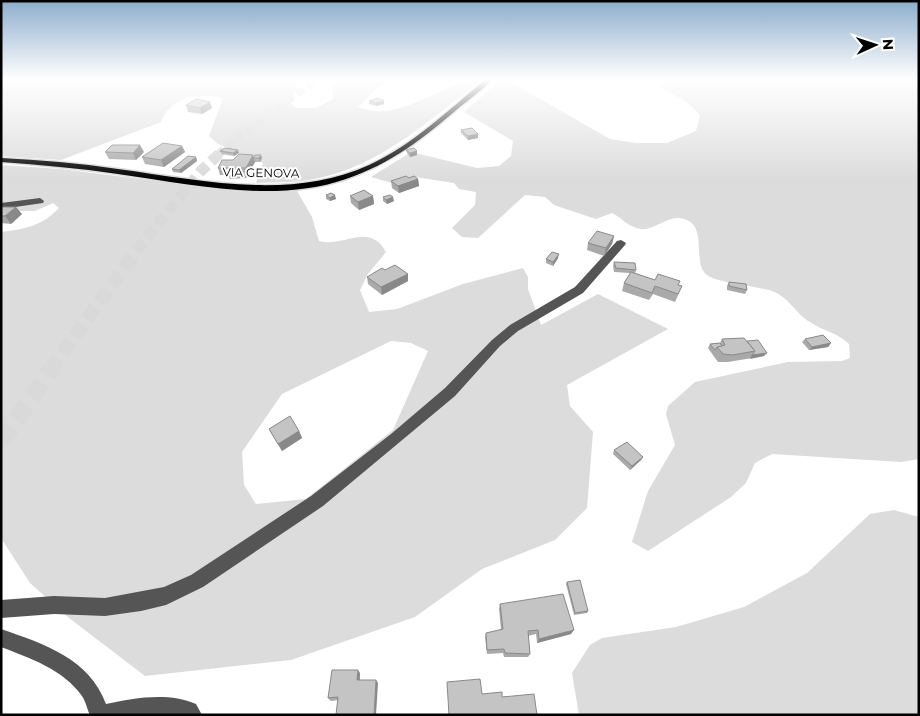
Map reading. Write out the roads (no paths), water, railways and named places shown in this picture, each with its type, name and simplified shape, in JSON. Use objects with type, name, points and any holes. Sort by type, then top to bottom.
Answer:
[{"type":"main road","name":"VIA GENOVA","points":[[1,160],[78,166],[229,186],[286,187],[328,182],[350,176],[389,158],[446,113]]},
{"type":"street","points":[[1,206],[40,202]]},
{"type":"street","points":[[1,609],[54,605],[105,607],[141,602],[166,596],[197,581],[316,501],[374,456],[450,392],[496,343],[514,328],[579,290],[622,244]]},
{"type":"street","points":[[1,638],[37,650],[65,668],[89,690],[100,715],[136,707],[189,711],[192,715]]},
{"type":"tunnel","points":[[218,155],[237,137],[270,113]]},
{"type":"tunnel","points":[[137,250],[201,171],[219,154]]},
{"type":"tunnel","points":[[50,370],[138,249]]},
{"type":"tunnel","points":[[1,442],[51,369]]}]
